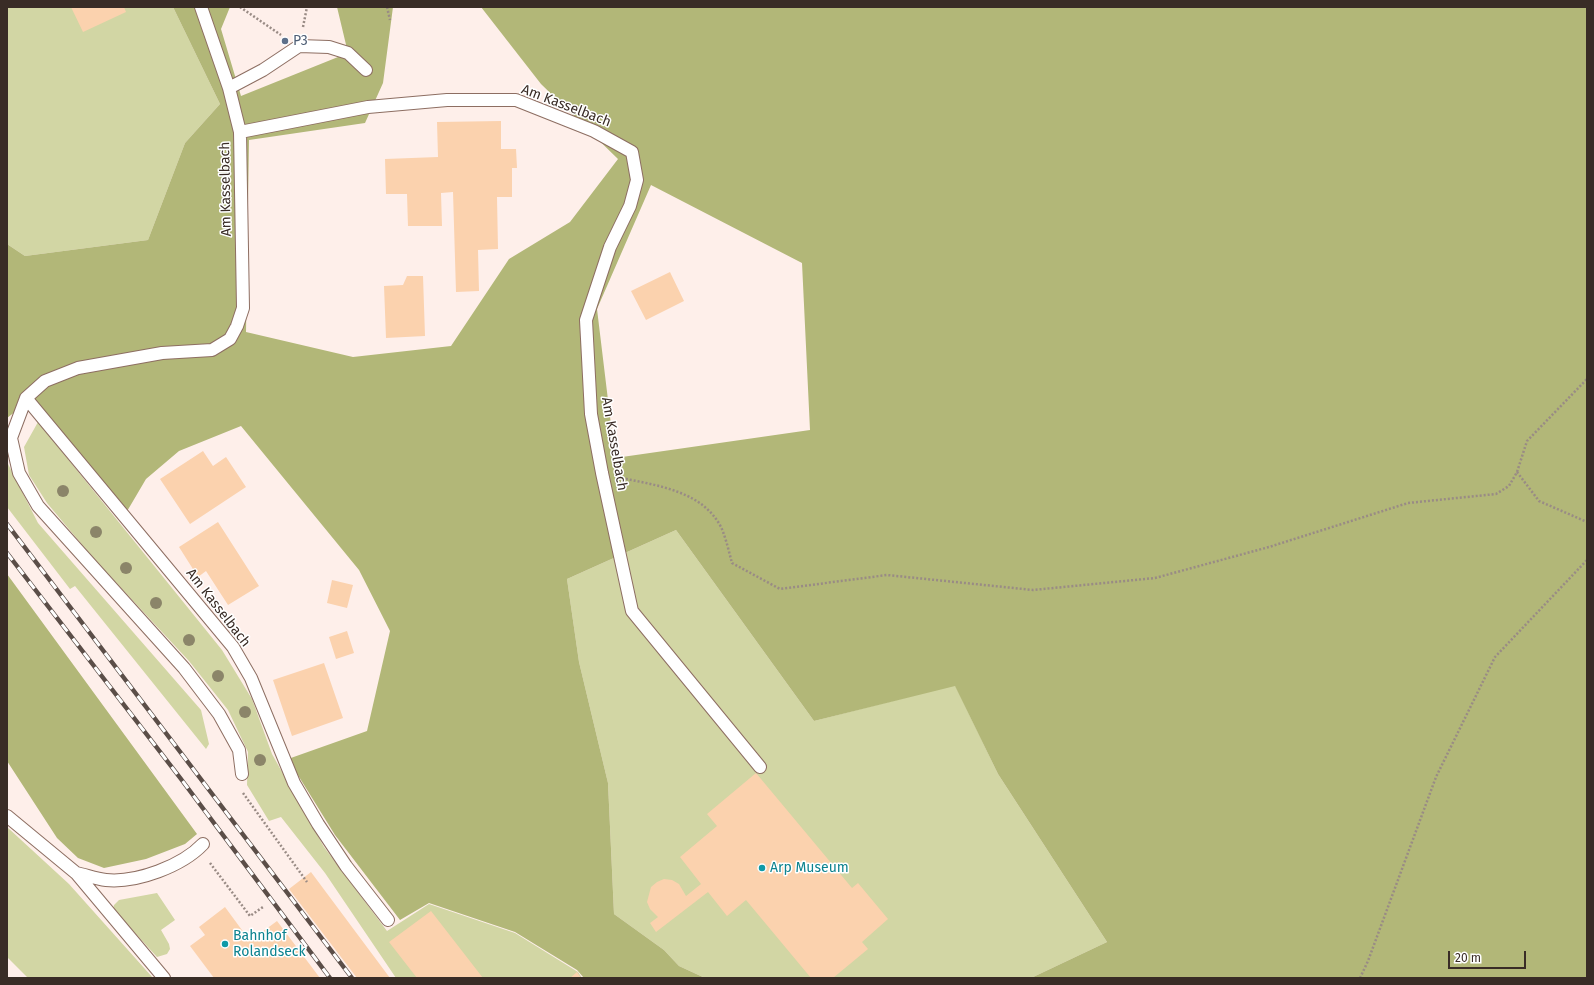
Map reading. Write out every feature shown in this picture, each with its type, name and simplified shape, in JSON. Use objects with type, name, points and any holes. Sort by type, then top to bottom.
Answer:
[{"type":"lane","points":[[201,7],[229,88],[240,132]]},
{"type":"lane","points":[[229,88],[262,70],[298,46],[329,47],[348,53],[366,70]]},
{"type":"lane","name":"Am Kasselbach","points":[[242,774],[239,750],[219,714],[184,668],[38,506],[18,473],[11,438],[26,398],[44,381],[78,368],[162,353],[212,350],[230,339],[243,308],[240,132],[368,107],[447,100],[516,100],[594,130],[632,152],[637,180],[630,206],[610,248],[586,320],[591,414],[602,473],[632,611],[760,767]]},
{"type":"lane","name":"Am Kasselbach","points":[[26,398],[233,647],[251,678],[294,782],[318,824],[346,866],[388,920]]},
{"type":"lane","points":[[7,816],[76,873],[164,978]]},
{"type":"lane","points":[[76,873],[106,880],[137,878],[174,866],[200,846]]},
{"type":"path","points":[[240,7],[298,46]]},
{"type":"path","points":[[388,7],[390,20]]},
{"type":"path","points":[[602,473],[670,488],[703,504],[721,527],[732,563],[780,589],[887,575],[1033,590],[1155,578],[1269,547],[1408,503],[1496,494],[1509,486],[1517,472],[1527,441],[1587,379]]},
{"type":"path","points":[[1517,472],[1538,501],[1587,522]]},
{"type":"path","points":[[1360,978],[1368,961],[1436,777],[1495,657],[1587,560]]},
{"type":"path","points":[[240,788],[307,882]]},
{"type":"path","points":[[200,846],[250,916],[263,907]]},
{"type":"green space","points":[[7,7],[173,7],[220,104],[185,143],[148,240],[25,256],[7,244]]},
{"type":"green space","points":[[173,7],[230,7],[221,29],[241,96],[348,53],[337,7],[393,7],[383,83],[365,123],[249,140],[246,332],[353,357],[451,346],[509,259],[570,222],[618,159],[541,84],[481,7],[1587,7],[1587,978],[1031,978],[1107,942],[998,774],[955,686],[814,721],[676,530],[567,579],[579,662],[608,783],[614,914],[664,950],[679,966],[705,978],[584,978],[577,970],[515,932],[429,903],[400,920],[335,835],[288,759],[367,731],[390,631],[359,570],[241,426],[179,451],[146,479],[126,513],[33,398],[7,418],[7,244],[25,256],[148,240],[185,143],[220,104]],"holes":[[[651,185],[802,263],[810,430],[615,458],[597,309]]]},
{"type":"green space","points":[[38,422],[222,650],[252,699],[272,754],[324,847],[387,931],[429,904],[515,933],[578,972],[582,978],[396,978],[325,873],[281,817],[269,821],[247,785],[248,752],[228,710],[189,661],[94,559],[47,503],[29,475],[24,447]]},
{"type":"green space","points":[[7,462],[38,523],[201,710],[209,744],[206,749],[75,586],[70,589],[7,507]]},
{"type":"green space","points":[[676,530],[814,721],[955,685],[998,774],[1107,942],[1031,978],[705,978],[679,966],[664,950],[614,914],[608,783],[579,662],[567,579]]},
{"type":"green space","points":[[7,574],[197,834],[185,844],[146,859],[104,868],[78,858],[57,838],[7,761]]},
{"type":"green space","points":[[7,827],[69,884],[153,978],[28,978],[7,957]]},
{"type":"green space","points":[[157,893],[175,920],[161,930],[169,944],[170,949],[167,954],[157,957],[113,909],[114,905],[119,900]]},
{"type":"building","points":[[71,7],[124,7],[126,12],[83,32]]},
{"type":"building","points":[[501,121],[501,149],[516,149],[517,168],[512,168],[512,197],[497,197],[498,249],[478,250],[479,291],[456,292],[453,192],[441,193],[442,226],[408,226],[407,194],[386,194],[385,159],[438,157],[437,122]]},
{"type":"building","points":[[670,272],[684,301],[646,320],[631,291]]},
{"type":"building","points":[[407,276],[423,276],[425,336],[386,338],[384,286],[403,285]]},
{"type":"building","points":[[203,451],[213,466],[226,457],[246,487],[190,524],[160,479]]},
{"type":"building","points":[[218,522],[259,586],[228,605],[206,571],[198,577],[179,547]]},
{"type":"building","points":[[332,580],[353,585],[347,608],[327,603]]},
{"type":"building","points":[[347,631],[354,653],[336,659],[329,637]]},
{"type":"building","points":[[324,663],[343,718],[292,736],[273,680]]},
{"type":"building","name":"Arp Museum","points":[[756,773],[852,888],[858,883],[888,919],[862,942],[868,949],[833,978],[811,978],[746,900],[727,916],[708,892],[656,932],[650,923],[658,917],[650,909],[647,902],[651,887],[664,879],[672,880],[679,884],[686,896],[701,884],[680,857],[717,826],[707,814]]},
{"type":"building","points":[[311,872],[390,978],[357,978],[289,889]]},
{"type":"building","name":"Bahnhof Rolandseck","points":[[225,907],[250,941],[277,921],[320,978],[214,978],[190,946],[205,935],[199,927]]},
{"type":"building","points":[[431,911],[483,978],[417,978],[389,942]]},
{"type":"building","points":[[577,972],[581,978],[570,978]]},
{"type":"railway","points":[[7,524],[352,978]]},
{"type":"railway","points":[[7,553],[181,779],[330,978]]},
{"type":"place","name":"P3","points":[[285,41]]},
{"type":"place","name":"Arp Museum","points":[[762,868]]},
{"type":"place","name":"Bahnhof Rolandseck","points":[[225,944]]}]
